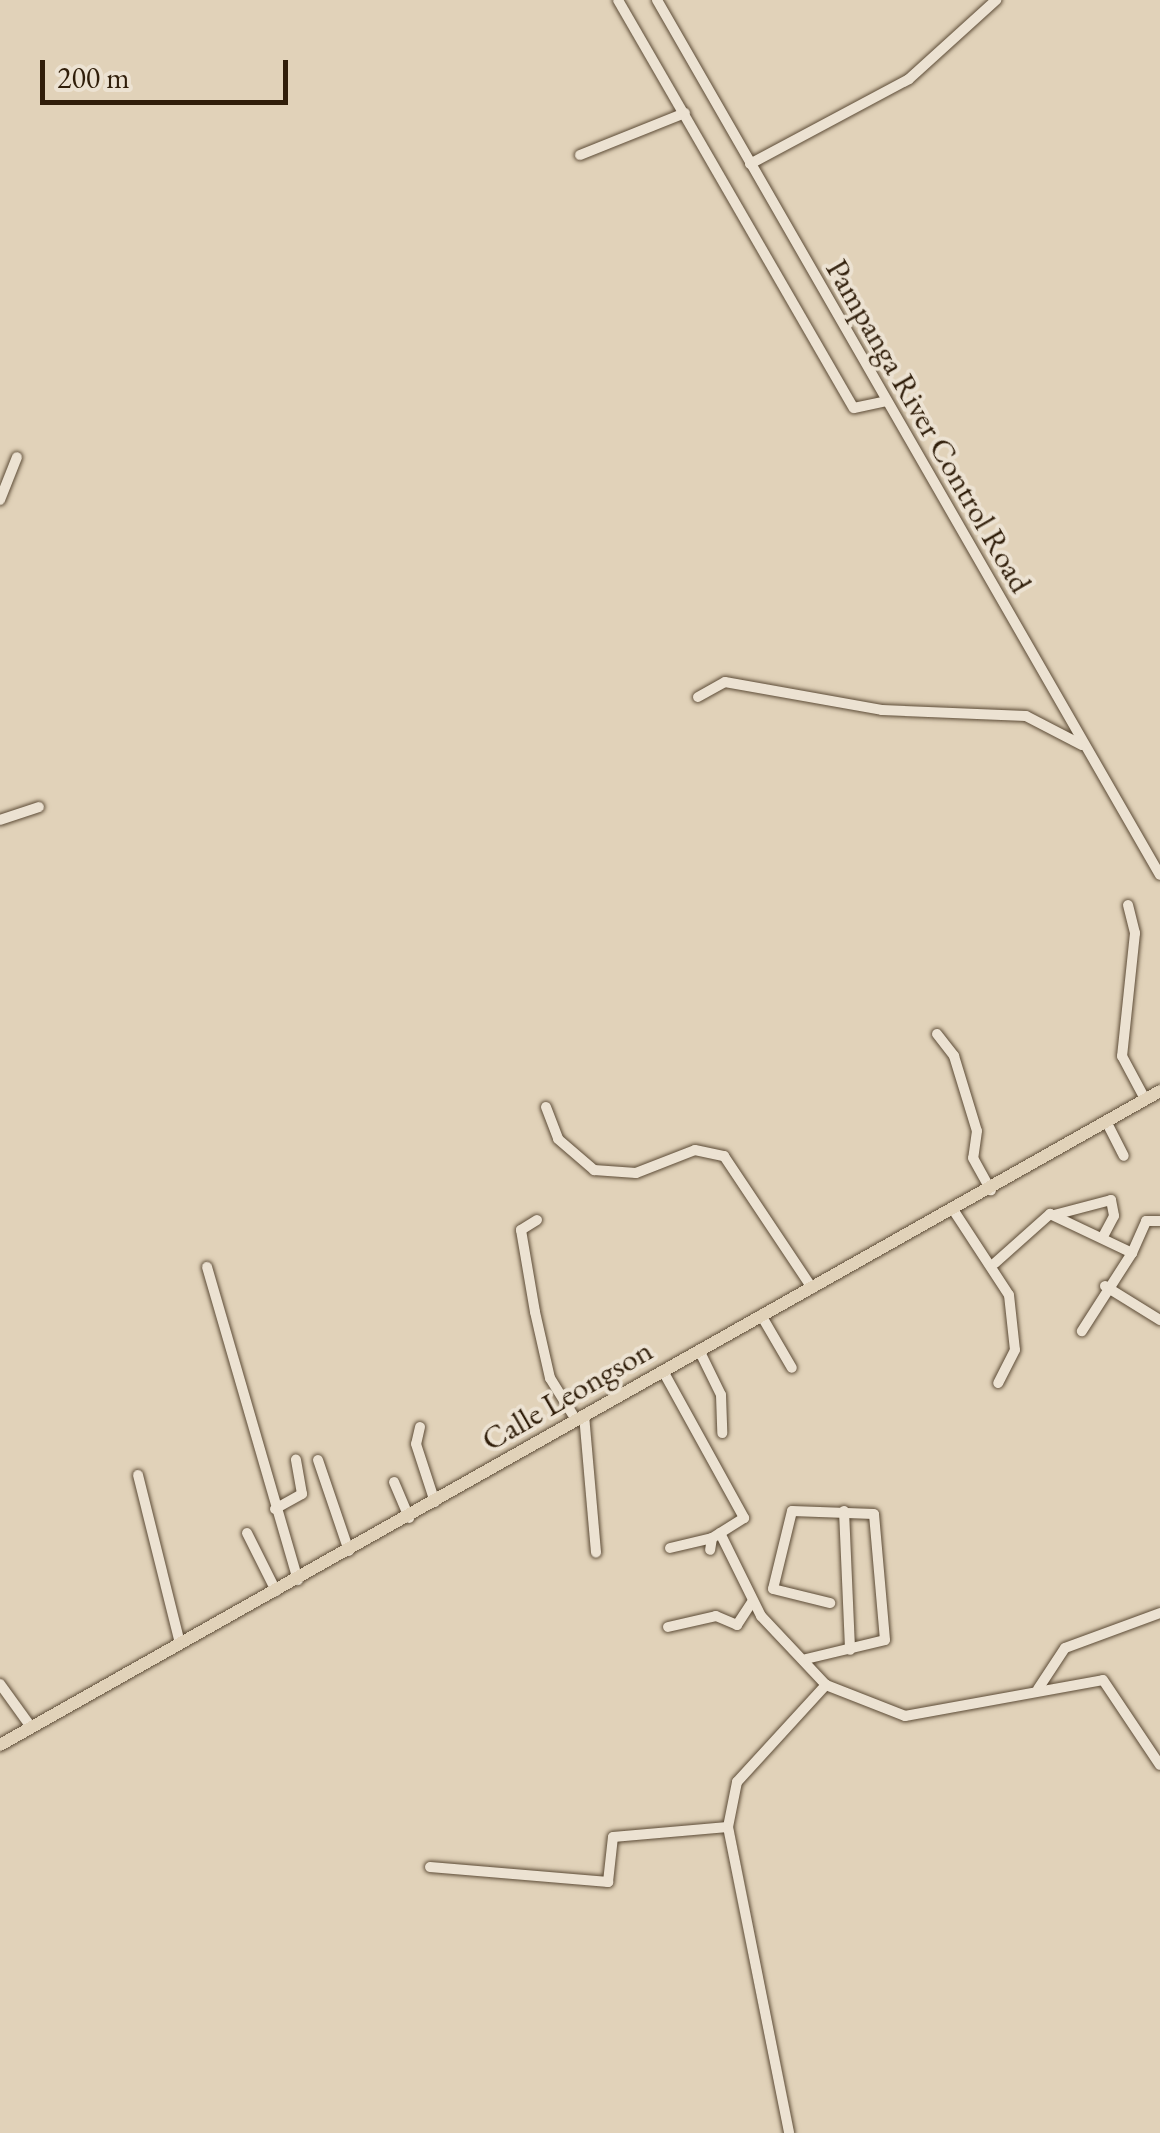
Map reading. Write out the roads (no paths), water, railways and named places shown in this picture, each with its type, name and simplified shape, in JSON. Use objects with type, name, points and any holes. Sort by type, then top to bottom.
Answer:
[{"type":"main road","name":"Calle Leongson","points":[[0,1744],[179,1639],[298,1580],[409,1518],[1160,1091]]},
{"type":"street","points":[[618,0],[854,408],[886,400]]},
{"type":"street","name":"Pampanga River Control Road","points":[[657,0],[1082,746],[1160,875]]},
{"type":"street","points":[[750,164],[909,79],[996,0]]},
{"type":"street","points":[[580,155],[686,113]]},
{"type":"street","points":[[0,500],[16,457]]},
{"type":"street","points":[[698,697],[725,682],[882,710],[1026,716],[1082,746]]},
{"type":"street","points":[[0,820],[38,807]]},
{"type":"street","points":[[1128,905],[1135,934],[1122,1056],[1145,1098]]},
{"type":"street","points":[[938,1034],[954,1056],[977,1131],[973,1158],[991,1190]]},
{"type":"street","points":[[546,1107],[558,1139],[594,1170],[636,1173],[695,1150],[724,1156],[812,1288]]},
{"type":"street","points":[[1106,1121],[1124,1156]]},
{"type":"street","points":[[995,1264],[1054,1216],[1111,1200],[1102,1238]]},
{"type":"street","points":[[954,1211],[995,1264],[1016,1342],[998,1383]]},
{"type":"street","points":[[1054,1216],[1132,1253]]},
{"type":"street","points":[[538,1220],[521,1236],[550,1378],[580,1418],[596,1552]]},
{"type":"street","points":[[1082,1331],[1105,1286],[1132,1253],[1146,1221],[1160,1220]]},
{"type":"street","points":[[207,1268],[298,1580]]},
{"type":"street","points":[[1105,1286],[1160,1320]]},
{"type":"street","points":[[761,1315],[792,1368]]},
{"type":"street","points":[[699,1350],[721,1395],[722,1433]]},
{"type":"street","points":[[662,1371],[744,1518],[714,1541],[670,1548]]},
{"type":"street","points":[[420,1426],[416,1444],[435,1502]]},
{"type":"street","points":[[275,1509],[302,1494],[296,1460]]},
{"type":"street","points":[[318,1460],[349,1550]]},
{"type":"street","points":[[138,1476],[179,1639]]},
{"type":"street","points":[[394,1482],[409,1518]]},
{"type":"street","points":[[776,1593],[792,1511],[874,1514],[883,1535],[885,1640],[806,1659]]},
{"type":"street","points":[[844,1511],[850,1650]]},
{"type":"street","points":[[247,1533],[276,1591]]},
{"type":"street","points":[[714,1541],[754,1605],[826,1684],[892,1716],[1038,1688],[1105,1681],[1160,1764]]},
{"type":"street","points":[[668,1627],[716,1616],[738,1625],[754,1605],[776,1593],[830,1602]]},
{"type":"street","points":[[1038,1688],[1055,1654],[1160,1613]]},
{"type":"street","points":[[0,1684],[31,1727]]},
{"type":"street","points":[[789,2133],[728,1826],[737,1782],[826,1684]]},
{"type":"street","points":[[430,1867],[608,1882],[613,1837],[728,1826]]}]
